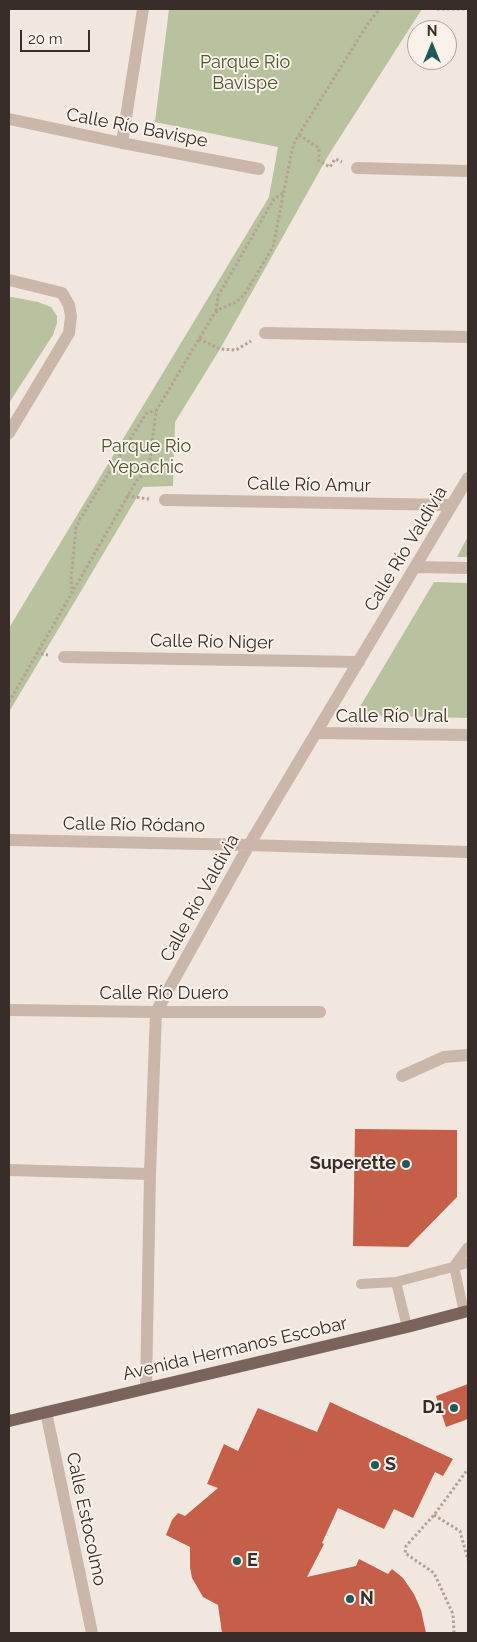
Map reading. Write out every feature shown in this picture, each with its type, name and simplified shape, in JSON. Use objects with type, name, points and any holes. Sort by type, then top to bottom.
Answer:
[{"type":"main road","name":"Avenida Hermanos Escobar","points":[[9,1420],[466,1312]]},
{"type":"street","points":[[122,143],[143,9]]},
{"type":"street","name":"Calle Río Bavispe","points":[[9,119],[260,169]]},
{"type":"street","points":[[357,168],[468,171]]},
{"type":"street","points":[[9,280],[62,293],[69,305],[71,316],[69,333],[9,433]]},
{"type":"street","points":[[265,333],[468,337]]},
{"type":"street","name":"Calle Río Valdivia","points":[[146,1388],[150,1174],[156,1012],[249,845],[468,478]]},
{"type":"street","name":"Calle Río Amur","points":[[165,500],[451,506]]},
{"type":"street","points":[[416,567],[468,568]]},
{"type":"street","name":"Calle Río Niger","points":[[64,657],[359,662]]},
{"type":"street","name":"Calle Río Ural","points":[[316,734],[468,735]]},
{"type":"street","name":"Calle Río Ródano","points":[[9,840],[468,852]]},
{"type":"street","name":"Calle Río Duero","points":[[9,1010],[320,1012]]},
{"type":"street","points":[[402,1076],[444,1058],[468,1055]]},
{"type":"street","points":[[9,1170],[150,1174]]},
{"type":"street","name":"Calle Estocolmo","points":[[46,1412],[92,1633]]},
{"type":"lane","points":[[454,1266],[468,1247]]},
{"type":"lane","points":[[361,1284],[396,1282],[468,1263]]},
{"type":"lane","points":[[454,1266],[466,1312]]},
{"type":"lane","points":[[396,1282],[407,1327]]},
{"type":"path","points":[[216,312],[236,302],[244,295],[273,247],[292,150],[299,135],[369,22],[380,9]]},
{"type":"path","points":[[438,9],[468,9]]},
{"type":"path","points":[[299,135],[319,148],[318,160],[330,167],[335,159],[357,168]]},
{"type":"path","points":[[9,702],[127,496],[144,473],[150,460],[156,411],[216,312],[218,296],[274,199],[284,192]]},
{"type":"path","points":[[199,339],[220,348],[236,350],[265,333]]},
{"type":"path","points":[[72,590],[71,579],[76,528],[80,519],[146,414],[156,411]]},
{"type":"path","points":[[454,1633],[453,1614],[434,1573],[405,1554],[406,1546],[434,1515],[468,1469]]},
{"type":"path","points":[[434,1515],[460,1531],[468,1560]]},
{"type":"green space","points":[[169,9],[422,9],[415,20],[407,20],[407,32],[328,156],[220,349],[175,422],[173,486],[143,487],[9,712],[9,628],[269,197],[278,147],[155,122]]},
{"type":"green space","points":[[9,298],[38,302],[51,307],[57,316],[57,323],[53,335],[9,403]]},
{"type":"green space","points":[[468,536],[468,557],[457,557]]},
{"type":"green space","points":[[434,582],[468,583],[468,718],[355,715]]},
{"type":"building","name":"Superette","points":[[355,1129],[457,1130],[457,1197],[408,1247],[353,1246]]},
{"type":"building","name":"D1","points":[[468,1384],[468,1419],[446,1427],[436,1396]]},
{"type":"building","points":[[330,1402],[453,1459],[443,1476],[435,1472],[413,1518],[394,1509],[384,1529],[338,1508],[322,1543],[324,1544],[307,1577],[356,1566],[359,1559],[388,1574],[392,1569],[403,1578],[414,1594],[421,1610],[426,1633],[222,1633],[218,1605],[203,1597],[192,1578],[190,1547],[166,1535],[172,1520],[178,1513],[185,1516],[218,1488],[207,1484],[224,1444],[238,1451],[258,1408],[317,1432]]},
{"type":"place","name":"Superette","points":[[406,1164]]},
{"type":"place","name":"D1","points":[[454,1408]]},
{"type":"place","name":"S","points":[[375,1465]]},
{"type":"place","name":"E","points":[[237,1561]]},
{"type":"place","name":"N","points":[[350,1599]]},
{"type":"park label","name":"Parque Rio Bavispe","points":[[245,73]]},
{"type":"park label","name":"Parque Rio Yepachic","points":[[146,457]]}]
